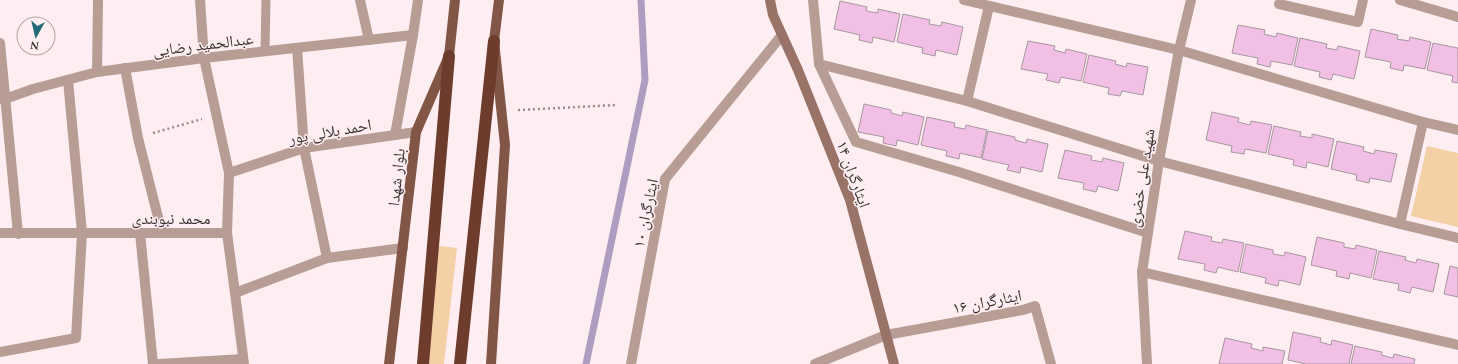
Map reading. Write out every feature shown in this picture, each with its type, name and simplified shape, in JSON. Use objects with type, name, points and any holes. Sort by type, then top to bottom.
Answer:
[{"type":"highway","points":[[460,364],[494,41]]},
{"type":"highway","points":[[423,364],[449,56]]},
{"type":"main road","name":"بلوار شهدا","points":[[389,364],[416,132],[449,56],[456,0]]},
{"type":"main road","points":[[491,364],[506,145],[494,41],[499,0]]},
{"type":"street","points":[[97,72],[98,0]]},
{"type":"street","points":[[200,0],[204,58],[229,173],[227,233]]},
{"type":"street","points":[[360,0],[369,40]]},
{"type":"street","points":[[396,135],[418,0]]},
{"type":"street","name":"ایثارگران ۱۴","points":[[770,0],[773,15],[798,70],[850,200],[894,364]]},
{"type":"street","points":[[813,0],[819,64],[856,142],[960,172],[1148,233]]},
{"type":"street","points":[[964,0],[1178,50],[1423,122],[1458,130]]},
{"type":"street","name":"شهید علی خضری","points":[[1147,364],[1142,272],[1178,50],[1191,0]]},
{"type":"street","points":[[1279,4],[1358,22],[1364,0]]},
{"type":"street","points":[[1400,0],[1458,17]]},
{"type":"street","points":[[967,101],[989,6]]},
{"type":"street","name":"عبدالحمید رضایی","points":[[3,99],[33,89],[97,72],[204,58],[413,35]]},
{"type":"street","name":"ایثارگران ۱۰","points":[[631,364],[665,178],[782,35]]},
{"type":"street","points":[[0,43],[3,99],[18,234]]},
{"type":"street","points":[[297,48],[304,148],[327,258]]},
{"type":"street","points":[[819,64],[967,101],[1159,162],[1458,238]]},
{"type":"street","points":[[125,68],[138,138],[162,233]]},
{"type":"street","points":[[0,349],[76,338],[82,233],[68,80]]},
{"type":"street","points":[[1400,224],[1423,122]]},
{"type":"street","name":"احمد بلالی پور","points":[[229,173],[304,148],[416,132]]},
{"type":"street","name":"محمد نبوبندی","points":[[0,233],[227,233],[236,293],[243,362]]},
{"type":"street","points":[[140,233],[153,364]]},
{"type":"street","points":[[236,293],[327,258],[403,248]]},
{"type":"street","points":[[1142,272],[1458,345]]},
{"type":"street","name":"ایثارگران ۱۶","points":[[886,335],[1023,310],[1035,306],[1051,364]]},
{"type":"street","points":[[816,364],[886,335]]},
{"type":"street","points":[[159,364],[243,362]]},
{"type":"lane","points":[[266,0],[266,51]]},
{"type":"path","points":[[502,111],[617,105]]},
{"type":"path","points":[[138,138],[216,115]]},
{"type":"shaded area","points":[[1427,146],[1458,153],[1458,227],[1411,216]]},
{"type":"shaded area","points":[[439,246],[457,248],[444,364],[428,364]]},
{"type":"building","points":[[840,1],[867,7],[866,11],[878,13],[878,9],[900,14],[894,42],[873,37],[872,43],[859,40],[860,35],[834,29]]},
{"type":"building","points":[[903,14],[930,20],[929,24],[941,26],[942,22],[963,27],[957,55],[936,50],[935,56],[922,53],[923,48],[897,42]]},
{"type":"building","points":[[1238,25],[1265,30],[1264,34],[1276,37],[1277,33],[1298,38],[1292,65],[1271,61],[1270,67],[1257,64],[1258,58],[1232,53]]},
{"type":"building","points":[[1371,29],[1398,35],[1397,39],[1409,41],[1410,37],[1431,42],[1425,69],[1404,65],[1403,71],[1390,68],[1391,62],[1365,57]]},
{"type":"building","points":[[1300,38],[1327,44],[1326,48],[1337,50],[1338,46],[1360,51],[1354,79],[1333,74],[1331,80],[1319,77],[1320,72],[1294,66]]},
{"type":"building","points":[[1028,41],[1055,46],[1054,50],[1065,53],[1066,49],[1087,54],[1081,81],[1061,77],[1059,83],[1046,80],[1048,74],[1021,69]]},
{"type":"building","points":[[1433,43],[1458,48],[1458,83],[1452,82],[1453,76],[1427,70]]},
{"type":"building","points":[[1089,55],[1116,61],[1115,64],[1126,67],[1127,63],[1148,67],[1143,95],[1122,91],[1120,96],[1108,94],[1109,88],[1083,82]]},
{"type":"building","points":[[864,104],[891,110],[891,113],[902,116],[903,112],[924,117],[918,145],[897,140],[896,146],[883,143],[884,137],[858,132]]},
{"type":"building","points":[[1212,112],[1239,118],[1238,122],[1250,125],[1251,121],[1272,125],[1266,153],[1245,149],[1244,154],[1231,152],[1232,146],[1206,140]]},
{"type":"building","points":[[927,117],[955,123],[954,127],[965,129],[966,125],[987,130],[981,158],[960,153],[959,159],[946,156],[947,151],[921,145]]},
{"type":"building","points":[[1274,126],[1301,132],[1300,136],[1312,138],[1312,134],[1334,139],[1328,167],[1307,162],[1306,168],[1293,165],[1294,160],[1268,154]]},
{"type":"building","points":[[988,131],[1015,137],[1015,140],[1026,143],[1027,139],[1048,144],[1042,172],[1021,167],[1020,173],[1007,170],[1009,165],[982,159]]},
{"type":"building","points":[[1337,141],[1364,147],[1363,151],[1374,154],[1375,150],[1397,154],[1391,182],[1370,178],[1369,183],[1356,180],[1357,175],[1331,169]]},
{"type":"building","points":[[1065,150],[1092,156],[1091,160],[1102,162],[1103,158],[1124,163],[1118,191],[1098,186],[1096,192],[1083,189],[1084,183],[1058,178]]},
{"type":"building","points":[[1185,231],[1212,237],[1211,241],[1222,243],[1223,239],[1244,243],[1238,272],[1218,267],[1216,273],[1204,270],[1205,264],[1178,259]]},
{"type":"building","points":[[1317,237],[1344,243],[1344,247],[1355,249],[1356,245],[1377,250],[1371,278],[1350,273],[1349,279],[1336,276],[1337,271],[1311,265]]},
{"type":"building","points":[[1246,244],[1273,250],[1273,254],[1284,256],[1285,252],[1306,257],[1300,285],[1279,280],[1278,286],[1265,283],[1266,278],[1240,272]]},
{"type":"building","points":[[1379,251],[1406,257],[1405,260],[1416,263],[1417,259],[1439,264],[1433,292],[1412,287],[1410,293],[1398,290],[1399,284],[1373,279]]},
{"type":"building","points":[[1450,266],[1458,268],[1458,297],[1444,294]]},
{"type":"building","points":[[1293,332],[1321,338],[1320,342],[1331,345],[1332,340],[1353,345],[1349,364],[1306,364],[1288,360]]},
{"type":"building","points":[[1225,338],[1252,344],[1251,348],[1263,351],[1263,347],[1285,351],[1282,364],[1219,364]]},
{"type":"building","points":[[1355,346],[1382,352],[1381,355],[1393,358],[1394,354],[1415,359],[1414,364],[1351,364]]},
{"type":"waterway","points":[[586,364],[645,80],[641,0]]}]
